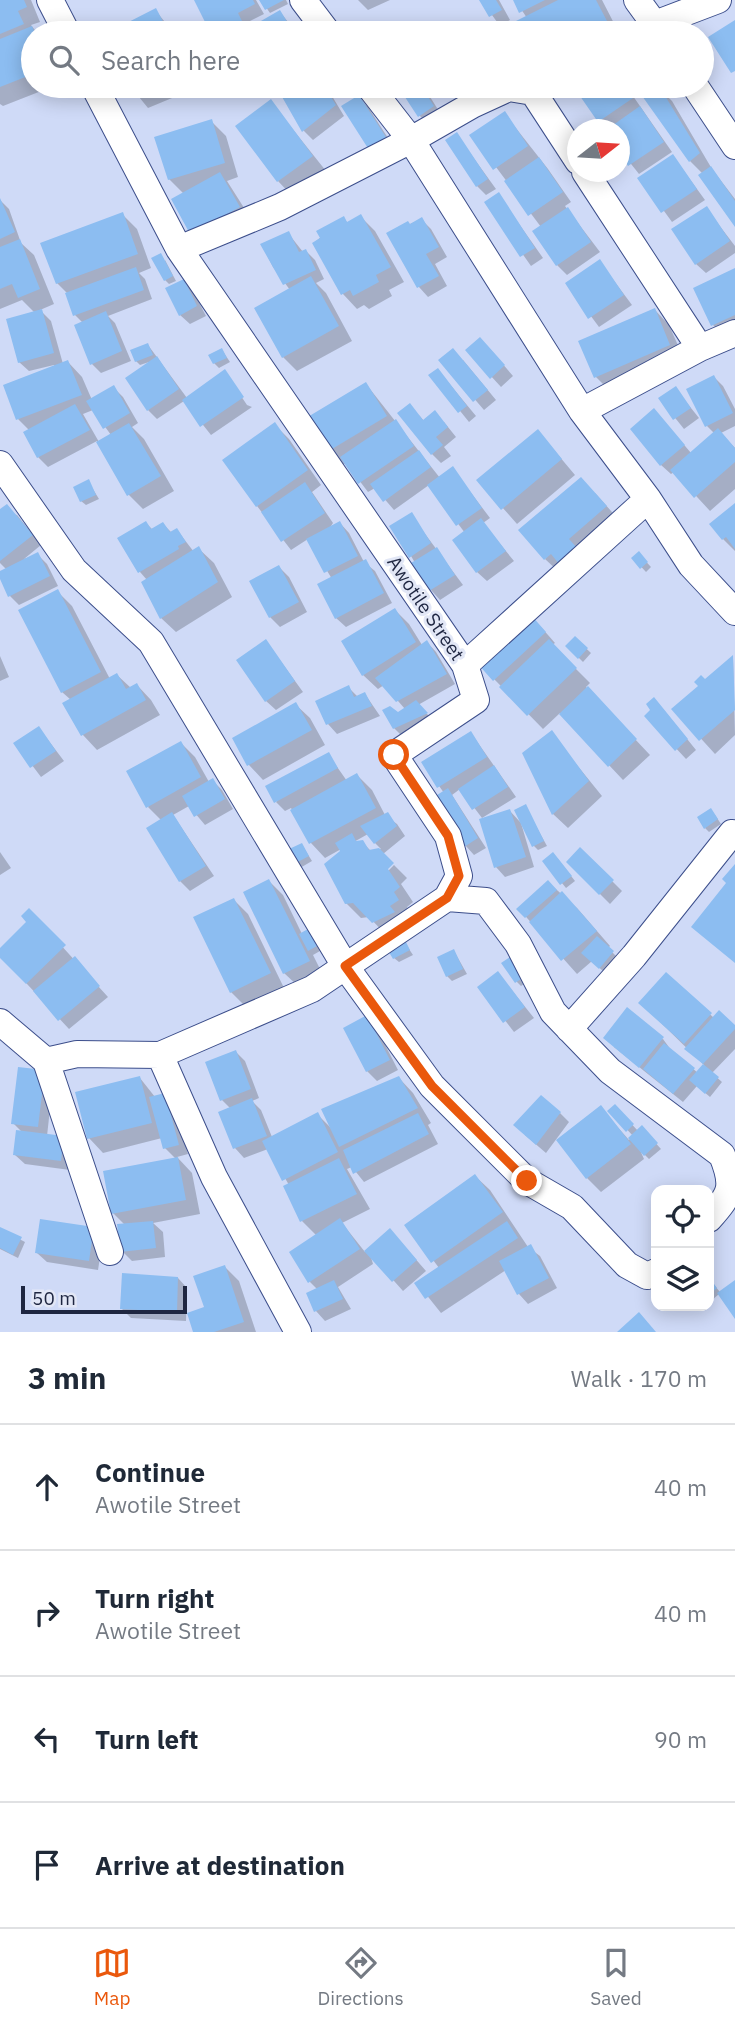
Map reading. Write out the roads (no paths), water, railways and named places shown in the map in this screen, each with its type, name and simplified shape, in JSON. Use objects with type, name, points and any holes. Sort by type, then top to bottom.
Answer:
[{"type":"street","points":[[50,0],[61,21]]},
{"type":"street","points":[[303,0],[319,21]]},
{"type":"street","points":[[637,0],[652,21]]},
{"type":"street","points":[[675,21],[718,0]]},
{"type":"street","name":"Awotile Street","points":[[100,98],[179,249],[465,665],[476,700],[394,755],[448,836],[459,876],[447,898]]},
{"type":"street","points":[[378,98],[411,140],[582,411],[648,499],[691,565],[735,611]]},
{"type":"street","points":[[179,249],[279,207],[487,98]]},
{"type":"street","points":[[537,98],[567,143]]},
{"type":"street","points":[[703,98],[735,146]]},
{"type":"street","points":[[592,182],[700,348]]},
{"type":"street","points":[[582,411],[700,348],[735,333]]},
{"type":"street","points":[[0,464],[74,570],[151,642],[345,966],[432,1086],[527,1181],[572,1207],[627,1265],[647,1276],[651,1274]]},
{"type":"street","points":[[465,665],[648,499]]},
{"type":"street","points":[[569,1029],[643,945],[732,834]]},
{"type":"street","points":[[46,1061],[77,1054],[160,1055],[312,989],[447,898],[486,901],[518,944],[553,1012],[610,1071],[722,1155],[731,1176],[729,1196],[714,1213]]},
{"type":"street","points":[[0,1022],[46,1061],[110,1252]]},
{"type":"street","points":[[160,1055],[214,1177],[298,1332]]}]
